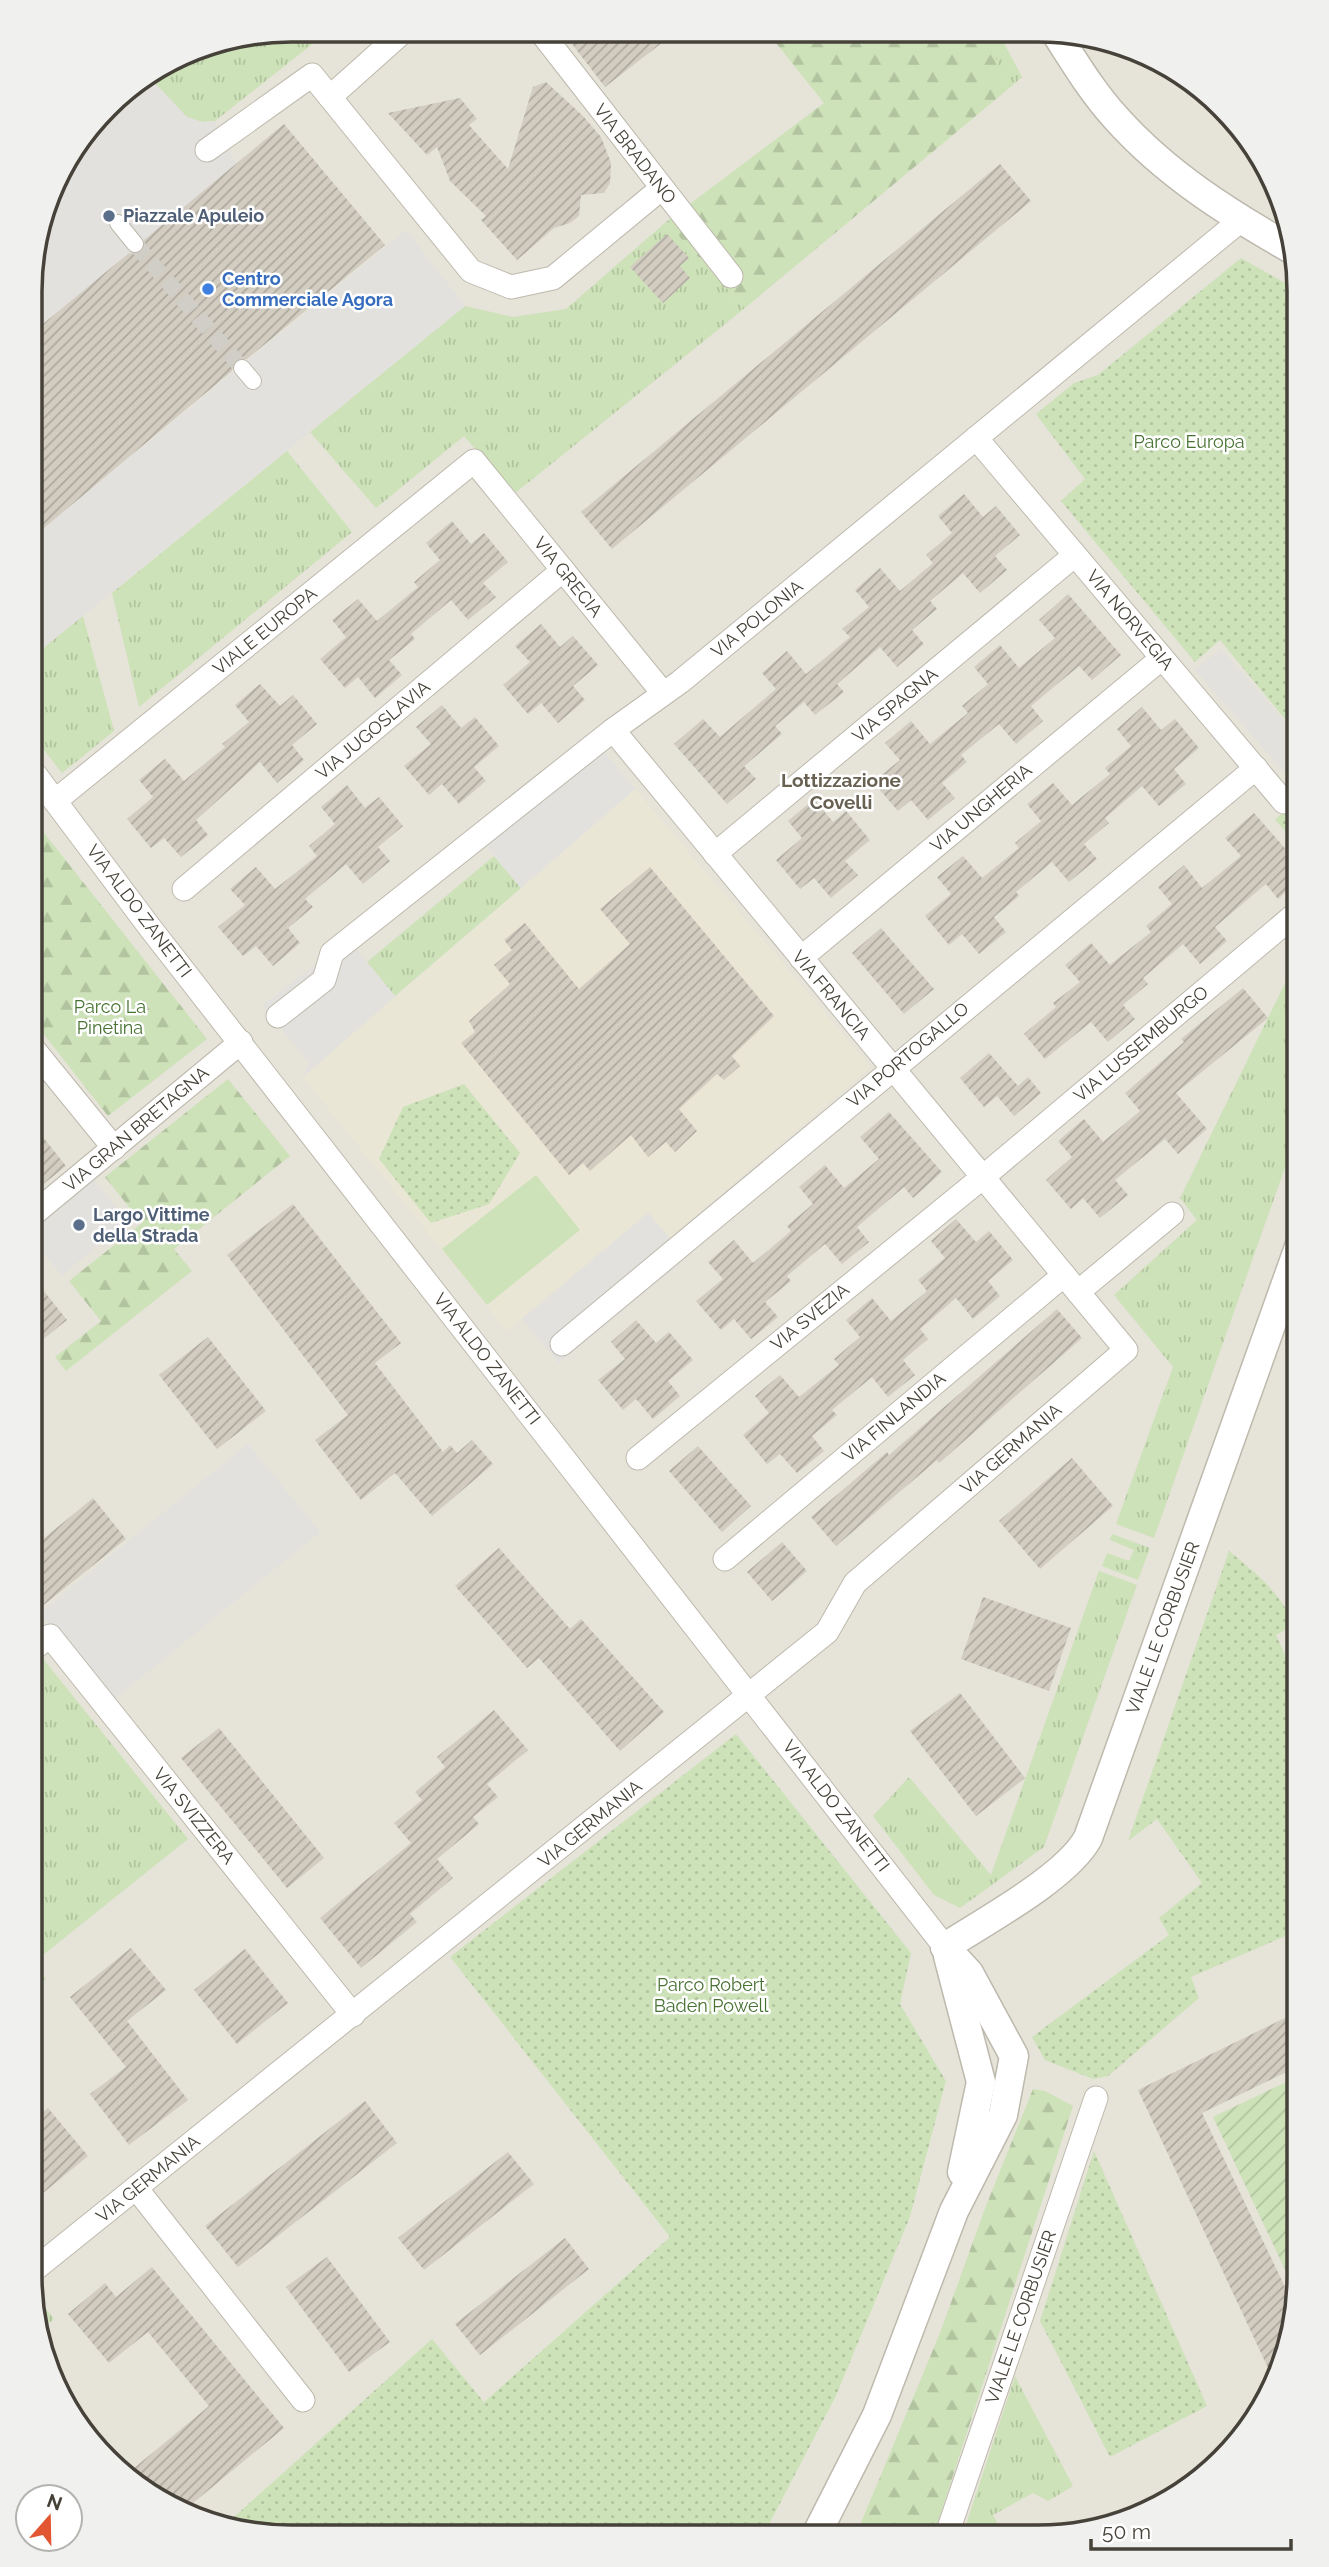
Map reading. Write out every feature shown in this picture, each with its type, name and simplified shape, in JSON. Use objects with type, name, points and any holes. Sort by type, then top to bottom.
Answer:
[{"type":"street","points":[[330,97],[391,43]]},
{"type":"street","name":"VIA BRADANO","points":[[549,43],[731,276]]},
{"type":"street","points":[[1064,44],[1114,116],[1146,150],[1191,186],[1282,244]]},
{"type":"street","points":[[207,150],[312,75],[471,271],[511,286],[553,278],[662,188]]},
{"type":"street","name":"VIA POLONIA","points":[[278,1016],[324,980],[332,954],[613,730],[680,682],[1241,220]]},
{"type":"street","points":[[118,223],[135,244]]},
{"type":"street","name":"VIA NORVEGIA","points":[[976,438],[1284,802]]},
{"type":"street","name":"VIA GRECIA","points":[[474,461],[663,693]]},
{"type":"street","name":"VIALE EUROPA","points":[[55,801],[474,461]]},
{"type":"street","name":"VIA SPAGNA","points":[[715,854],[1074,555]]},
{"type":"street","name":"VIA JUGOSLAVIA","points":[[184,889],[563,570]]},
{"type":"street","name":"VIA UNGHERIA","points":[[801,958],[1162,657]]},
{"type":"street","name":"VIA FRANCIA","points":[[613,730],[1126,1350]]},
{"type":"street","name":"VIA PORTOGALLO","points":[[562,1344],[1256,768]]},
{"type":"street","name":"VIA ALDO ZANETTI","points":[[42,784],[151,929],[945,1947]]},
{"type":"street","name":"VIA LUSSEMBURGO","points":[[983,1177],[1287,921]]},
{"type":"street","name":"VIA GRAN BRETAGNA","points":[[42,1207],[240,1042]]},
{"type":"street","points":[[42,1060],[114,1148]]},
{"type":"street","name":"VIA SVEZIA","points":[[638,1458],[983,1177]]},
{"type":"street","points":[[1071,1284],[1172,1214]]},
{"type":"street","name":"VIALE LE CORBUSIER","points":[[945,1947],[1059,1872],[1080,1852],[1088,1838],[1287,1281]]},
{"type":"street","name":"VIA FINLANDIA","points":[[724,1559],[1071,1284]]},
{"type":"street","name":"VIA GERMANIA","points":[[42,2263],[827,1632],[855,1583],[1126,1350]]},
{"type":"street","name":"VIA SVIZZERA","points":[[42,1642],[50,1636],[353,2015]]},
{"type":"street","points":[[945,1947],[981,2082],[954,2211]]},
{"type":"street","points":[[821,2525],[877,2415],[954,2211],[1003,2115],[1014,2056],[969,1973],[945,1947]]},
{"type":"street","name":"VIALE LE CORBUSIER","points":[[950,2525],[1096,2098]]},
{"type":"street","points":[[136,2188],[303,2400]]},
{"type":"shaded area","points":[[1038,42],[1071,44],[1102,50],[1148,68],[1190,93],[1236,139],[1268,196],[1279,227],[1285,258],[1287,2276],[1285,2309],[1279,2340],[1254,2400],[1236,2428],[1214,2452],[1190,2474],[1162,2492],[1118,2512],[1071,2523],[1038,2525],[769,2525],[836,2396],[910,2217],[946,2081],[900,2004],[450,1957],[670,2237],[484,2402],[432,2340],[233,2518],[211,2512],[166,2492],[139,2474],[93,2428],[61,2371],[50,2340],[44,2309],[42,291],[44,258],[50,227],[75,166],[93,139],[139,93],[166,75],[196,61],[227,50],[258,44]]},
{"type":"shaded area","name":"Piazzale Apuleio","points":[[155,83],[187,117],[202,122],[215,121],[236,164],[42,325],[44,258],[50,227],[61,196],[75,166],[93,139],[139,93]]},
{"type":"shaded area","points":[[406,230],[465,306],[42,649],[42,530]]},
{"type":"shaded area","points":[[1221,649],[1287,724],[1287,775],[1195,670]]},
{"type":"shaded area","points":[[588,733],[635,789],[521,888],[472,830]]},
{"type":"shaded area","points":[[635,789],[871,1067],[669,1238],[648,1213],[507,1331],[303,1077]]},
{"type":"shaded area","points":[[348,939],[395,996],[303,1077],[309,1063],[263,1005]]},
{"type":"shaded area","name":"Largo Vittime della Strada","points":[[92,1178],[128,1221],[62,1275],[42,1251],[42,1220]]},
{"type":"shaded area","points":[[648,1213],[687,1258],[559,1363],[522,1319]]},
{"type":"shaded area","points":[[248,1444],[320,1532],[112,1701],[42,1615],[42,1611]]},
{"type":"green space","points":[[775,42],[990,42],[1007,90],[745,308],[666,222],[824,103]]},
{"type":"green space","points":[[990,42],[1003,42],[1022,77],[1007,90]]},
{"type":"green space","points":[[314,43],[215,121],[202,122],[187,117],[155,83],[196,61],[227,50],[258,44]]},
{"type":"green space","points":[[666,222],[745,308],[514,494],[464,436],[376,508],[310,432],[465,306],[513,317],[566,309]]},
{"type":"green space","name":"Parco Europa","points":[[1241,258],[1287,284],[1287,721],[1220,640],[1195,662],[1061,501],[1085,479],[1036,414],[1074,383],[1098,375]]},
{"type":"green space","points":[[287,451],[352,532],[139,707],[112,593]]},
{"type":"green space","points":[[83,616],[114,731],[62,773],[42,747],[42,649]]},
{"type":"green space","points":[[1287,809],[1287,833],[1275,820]]},
{"type":"green space","name":"Parco La Pinetina","points":[[42,830],[207,1039],[108,1116],[42,1032]]},
{"type":"green space","points":[[494,856],[521,888],[395,996],[367,962]]},
{"type":"green space","points":[[1287,979],[1287,1162],[1154,1538],[1116,1524],[1173,1367],[1114,1295],[1197,1220],[1180,1198]]},
{"type":"green space","points":[[228,1079],[290,1156],[174,1249],[192,1271],[66,1371],[55,1357],[101,1321],[69,1281],[142,1223],[105,1177]]},
{"type":"green space","points":[[464,1084],[520,1153],[489,1204],[431,1223],[379,1159],[403,1107]]},
{"type":"green space","points":[[536,1175],[580,1230],[487,1305],[442,1249]]},
{"type":"green space","points":[[1112,1534],[1150,1548],[1138,1580],[1102,1566],[1107,1553],[1129,1561],[1134,1550],[1110,1540]]},
{"type":"green space","points":[[1229,1551],[1258,1576],[1287,1611],[1287,1629],[1276,1635],[1287,1659],[1287,1935],[1191,1977],[1199,1998],[1108,2076],[1093,2079],[1045,2060],[1032,2037],[1169,1935],[1159,1918],[1202,1883],[1157,1819],[1128,1841]]},
{"type":"green space","points":[[1099,1571],[1137,1585],[1044,1847],[960,1908],[934,1895],[873,1816],[909,1777],[991,1875]]},
{"type":"green space","points":[[42,1657],[188,1839],[42,1956]]},
{"type":"green space","name":"Parco Robert Baden Powell","points":[[736,1734],[911,1953],[900,2004],[946,2081],[910,2217],[836,2396],[769,2525],[291,2525],[233,2518],[432,2339],[484,2402],[670,2237],[450,1957]]},
{"type":"green space","points":[[1287,2082],[1287,2274],[1213,2117]]},
{"type":"green space","points":[[1033,2089],[1045,2091],[1073,2106],[937,2525],[860,2525],[940,2333],[986,2206]]},
{"type":"green space","points":[[1094,2151],[1207,2406],[1110,2457],[1040,2321]]},
{"type":"green space","points":[[44,2306],[54,2319],[47,2325]]},
{"type":"green space","points":[[1015,2376],[1073,2486],[1048,2501],[1033,2493],[993,2515],[998,2525],[966,2525]]},
{"type":"building","points":[[662,42],[605,87],[571,43]]},
{"type":"building","points":[[546,82],[583,116],[601,137],[611,163],[610,183],[604,193],[581,195],[579,216],[570,223],[554,228],[517,260],[481,220],[486,216],[450,181],[437,147],[427,155],[388,113],[460,98],[477,119],[469,125],[508,169],[533,87]]},
{"type":"building","name":"Centro Commerciale Agora","points":[[284,124],[385,245],[247,359],[236,360],[232,371],[42,530],[42,325],[129,253],[142,252],[145,247],[144,240]]},
{"type":"building","points":[[1000,164],[1031,201],[612,549],[581,512]]},
{"type":"building","points":[[667,234],[689,258],[680,266],[690,278],[663,303],[630,267]]},
{"type":"building","points":[[964,494],[983,517],[996,506],[1020,535],[995,556],[1007,570],[980,593],[963,573],[930,601],[937,609],[912,630],[924,644],[897,667],[880,647],[837,684],[844,692],[815,715],[804,702],[775,726],[782,734],[744,766],[756,779],[727,804],[674,744],[703,719],[720,737],[776,689],[762,673],[787,651],[806,674],[850,637],[842,629],[869,607],[855,590],[880,568],[900,591],[933,563],[926,555],[952,533],[938,516]]},
{"type":"building","points":[[452,521],[471,544],[484,533],[508,562],[483,583],[496,597],[468,620],[451,600],[411,634],[415,639],[389,660],[402,675],[375,698],[358,677],[345,688],[320,659],[346,637],[332,620],[358,599],[377,621],[418,587],[414,582],[440,560],[426,543]]},
{"type":"building","points":[[1068,594],[1121,655],[1092,680],[1079,666],[1031,706],[1043,721],[1016,744],[999,724],[961,755],[967,762],[942,783],[955,798],[928,820],[911,800],[898,811],[873,782],[900,760],[885,743],[911,721],[930,744],[968,713],[962,706],[988,684],[974,667],[1000,645],[1019,668],[1055,638],[1039,620]]},
{"type":"building","points":[[541,624],[560,647],[573,636],[598,665],[573,686],[585,700],[558,723],[541,703],[528,714],[503,685],[530,662],[515,646]]},
{"type":"building","points":[[260,684],[280,706],[293,695],[317,724],[292,745],[304,760],[277,783],[260,762],[196,820],[208,835],[181,857],[164,838],[151,848],[127,819],[153,797],[139,780],[165,759],[184,781],[225,747],[222,744],[249,722],[235,705]]},
{"type":"building","points":[[442,705],[461,728],[475,717],[499,746],[474,767],[486,781],[459,804],[442,784],[429,795],[404,766],[431,744],[416,727]]},
{"type":"building","points":[[1142,707],[1161,730],[1175,719],[1199,748],[1174,769],[1186,784],[1159,806],[1142,786],[1105,818],[1109,823],[1084,844],[1097,859],[1069,882],[1052,862],[1016,892],[1019,896],[994,917],[1006,932],[979,954],[962,934],[949,945],[925,916],[951,894],[937,877],[963,856],[982,878],[1019,848],[1015,843],[1041,821],[1027,804],[1053,783],[1072,805],[1110,774],[1105,768],[1131,746],[1117,729]]},
{"type":"building","points":[[347,785],[365,808],[379,797],[403,826],[378,847],[390,861],[363,884],[346,864],[305,899],[313,907],[288,928],[300,943],[273,966],[256,946],[243,956],[218,927],[245,905],[230,889],[256,867],[275,889],[317,856],[309,846],[335,824],[321,807]]},
{"type":"building","points":[[814,799],[833,822],[846,811],[870,840],[845,861],[858,875],[831,898],[814,878],[800,889],[776,860],[802,838],[788,821]]},
{"type":"building","points":[[1254,813],[1287,850],[1287,891],[1278,899],[1266,884],[1215,927],[1227,941],[1200,964],[1183,944],[1143,978],[1148,984],[1123,1005],[1135,1019],[1108,1042],[1091,1022],[1045,1059],[1024,1034],[1056,1007],[1053,1003],[1080,982],[1065,965],[1091,943],[1110,965],[1151,932],[1146,926],[1172,904],[1158,887],[1184,865],[1202,888],[1241,856],[1225,838]]},
{"type":"building","points":[[650,867],[774,1016],[732,1056],[740,1066],[724,1080],[717,1074],[679,1109],[697,1131],[675,1152],[666,1142],[648,1157],[631,1135],[590,1171],[583,1163],[569,1175],[461,1043],[475,1032],[469,1021],[510,984],[494,965],[512,950],[504,940],[525,923],[579,989],[630,944],[600,909]]},
{"type":"building","points":[[881,928],[934,989],[904,1014],[852,953]]},
{"type":"building","points":[[1243,988],[1268,1018],[1176,1093],[1207,1129],[1178,1154],[1165,1139],[1115,1180],[1128,1195],[1100,1218],[1083,1198],[1071,1209],[1046,1180],[1072,1157],[1058,1141],[1084,1119],[1103,1142],[1140,1111],[1125,1093],[1184,1042],[1181,1039]]},
{"type":"building","points":[[989,1053],[1018,1086],[1028,1077],[1041,1093],[1014,1116],[997,1096],[984,1107],[960,1078]]},
{"type":"building","points":[[889,1112],[942,1172],[913,1198],[904,1187],[857,1227],[869,1242],[842,1264],[825,1244],[787,1276],[791,1281],[765,1302],[778,1317],[751,1339],[734,1319],[721,1330],[696,1301],[723,1279],[708,1262],[734,1240],[753,1263],[791,1231],[787,1226],[813,1204],[799,1187],[825,1165],[844,1188],[879,1159],[860,1137]]},
{"type":"building","points":[[42,1136],[66,1166],[42,1185]]},
{"type":"building","points":[[293,1204],[401,1343],[375,1363],[443,1452],[450,1445],[457,1453],[472,1440],[493,1464],[432,1516],[395,1473],[361,1500],[315,1440],[348,1415],[227,1255]]},
{"type":"building","points":[[956,1219],[976,1242],[989,1231],[1013,1260],[988,1281],[1000,1296],[973,1319],[956,1298],[920,1329],[928,1339],[903,1360],[915,1375],[888,1397],[872,1377],[832,1410],[837,1415],[812,1436],[824,1451],[797,1473],[780,1454],[767,1464],[743,1435],[769,1413],[755,1396],[780,1375],[799,1397],[839,1365],[834,1359],[860,1337],[846,1320],[872,1298],[891,1321],[927,1291],[918,1280],[945,1258],[931,1241]]},
{"type":"building","points":[[42,1289],[67,1320],[42,1340]]},
{"type":"building","points":[[1057,1309],[1082,1338],[939,1463],[937,1460],[836,1546],[811,1517],[887,1452],[889,1455]]},
{"type":"building","points":[[636,1320],[656,1343],[669,1332],[693,1360],[668,1381],[680,1396],[653,1419],[636,1399],[623,1410],[598,1380],[625,1359],[611,1342]]},
{"type":"building","points":[[208,1337],[266,1411],[217,1449],[159,1375]]},
{"type":"building","points":[[698,1446],[751,1506],[722,1532],[669,1471]]},
{"type":"building","points":[[1072,1458],[1113,1506],[1040,1569],[999,1521]]},
{"type":"building","points":[[93,1498],[126,1539],[42,1606],[42,1540]]},
{"type":"building","points":[[782,1542],[807,1571],[772,1601],[747,1572]]},
{"type":"building","points":[[499,1548],[570,1629],[581,1619],[664,1712],[620,1751],[539,1658],[527,1668],[455,1586]]},
{"type":"building","points":[[983,1597],[1071,1628],[1049,1691],[961,1659]]},
{"type":"building","points":[[960,1693],[1025,1778],[976,1816],[910,1731]]},
{"type":"building","points":[[494,1710],[528,1750],[487,1784],[498,1797],[473,1817],[479,1824],[437,1859],[453,1878],[410,1914],[417,1922],[361,1968],[320,1918],[411,1843],[394,1823],[422,1800],[415,1792],[445,1767],[437,1757]]},
{"type":"building","points":[[219,1728],[324,1858],[287,1888],[181,1758]]},
{"type":"building","points":[[131,1948],[166,1990],[127,2021],[188,2100],[129,2145],[90,2094],[126,2067],[70,1997]]},
{"type":"building","points":[[245,1949],[288,2003],[237,2044],[194,1990]]},
{"type":"building","points":[[1287,2017],[1287,2072],[1202,2113],[1286,2289],[1279,2340],[1269,2369],[1138,2090]]},
{"type":"building","points":[[365,2101],[397,2143],[238,2267],[205,2226]]},
{"type":"building","points":[[48,2108],[88,2156],[42,2194],[42,2113]]},
{"type":"building","points":[[508,2152],[534,2184],[424,2270],[398,2238]]},
{"type":"building","points":[[565,2238],[589,2269],[480,2355],[455,2324]]},
{"type":"building","points":[[327,2257],[390,2342],[349,2372],[286,2287]]},
{"type":"building","points":[[152,2267],[284,2428],[192,2504],[166,2492],[133,2469],[209,2406],[148,2332],[109,2363],[68,2314],[105,2283],[116,2297]]},
{"type":"tunnel","points":[[135,244],[242,368]]},
{"type":"place","name":"Piazzale Apuleio","points":[[109,216]]},
{"type":"place","name":"Centro Commerciale Agora","points":[[208,289]]},
{"type":"place","name":"Largo Vittime della Strada","points":[[79,1225]]},
{"type":"district","name":"Lottizzazione Covelli","points":[[841,791]]}]
